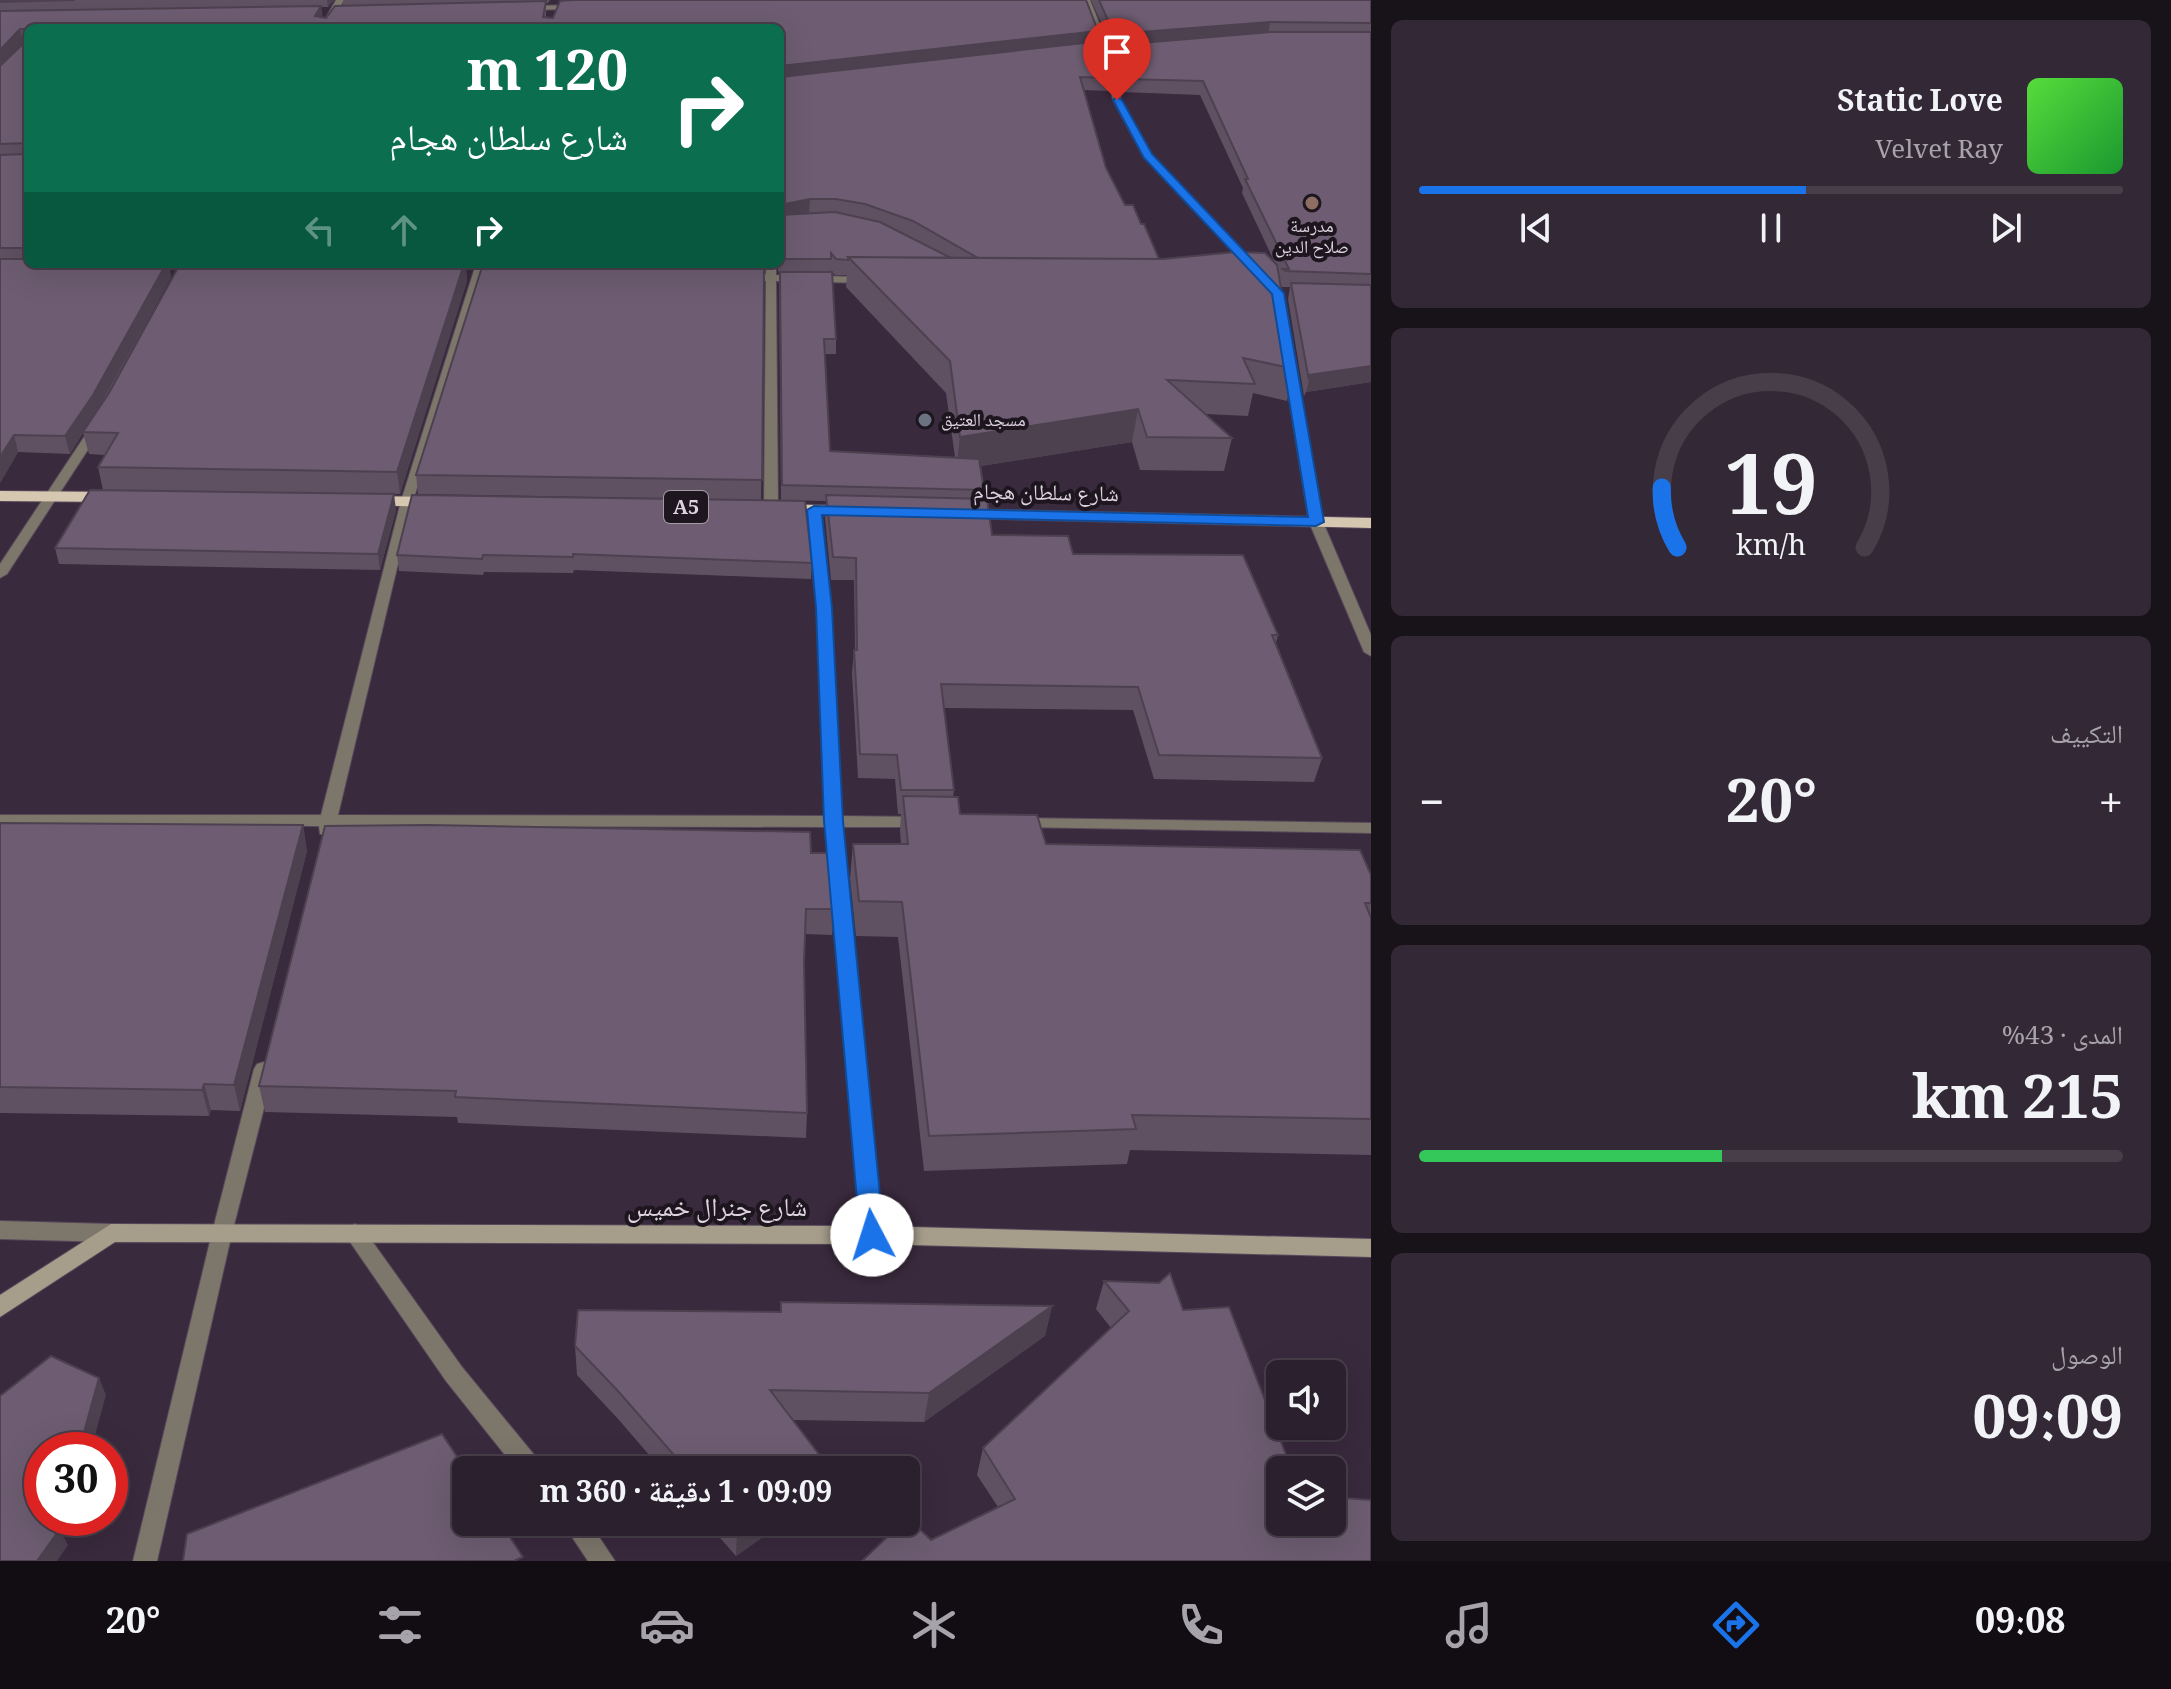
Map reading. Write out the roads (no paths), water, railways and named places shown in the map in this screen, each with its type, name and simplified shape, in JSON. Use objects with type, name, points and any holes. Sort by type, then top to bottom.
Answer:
[{"type":"highway","points":[[0,496],[127,498]]},
{"type":"highway","points":[[345,500],[455,502]]},
{"type":"highway","points":[[763,508],[875,512]]},
{"type":"highway","name":"شارع سلطان هجام","points":[[936,513],[1371,523]]},
{"type":"main road","name":"شارع جنرال خميس","points":[[111,1233],[872,1235],[1371,1248]]},
{"type":"main road","points":[[0,1307],[111,1233]]},
{"type":"street","points":[[327,24],[340,0]]},
{"type":"street","points":[[1076,4],[1087,3],[1107,50],[1117,100],[1148,156],[1259,273],[1244,274]]},
{"type":"street","points":[[508,9],[556,4],[586,7]]},
{"type":"street","points":[[552,18],[556,4]]},
{"type":"street","points":[[318,13],[349,12]]},
{"type":"street","points":[[1092,49],[1151,49]]},
{"type":"street","points":[[763,508],[770,268]]},
{"type":"street","points":[[321,851],[407,501],[480,269]]},
{"type":"street","points":[[463,273],[480,269],[494,274]]},
{"type":"street","points":[[738,277],[875,280]]},
{"type":"street","points":[[1288,354],[1316,522],[1371,652]]},
{"type":"street","points":[[0,574],[106,413]]},
{"type":"street","points":[[814,510],[824,608],[833,821],[872,1235]]},
{"type":"street","points":[[0,820],[944,822]]},
{"type":"street","points":[[1007,823],[1371,828]]},
{"type":"street","points":[[145,1561],[269,1049]]},
{"type":"street","points":[[0,1230],[111,1233]]},
{"type":"street","points":[[355,1233],[454,1374],[521,1456]]},
{"type":"street","points":[[584,1536],[603,1561]]},
{"type":"place","name":"مدرسة صلاح الدين","points":[[1312,203]]},
{"type":"place","name":"مسجد العتيق","points":[[925,420]]}]
